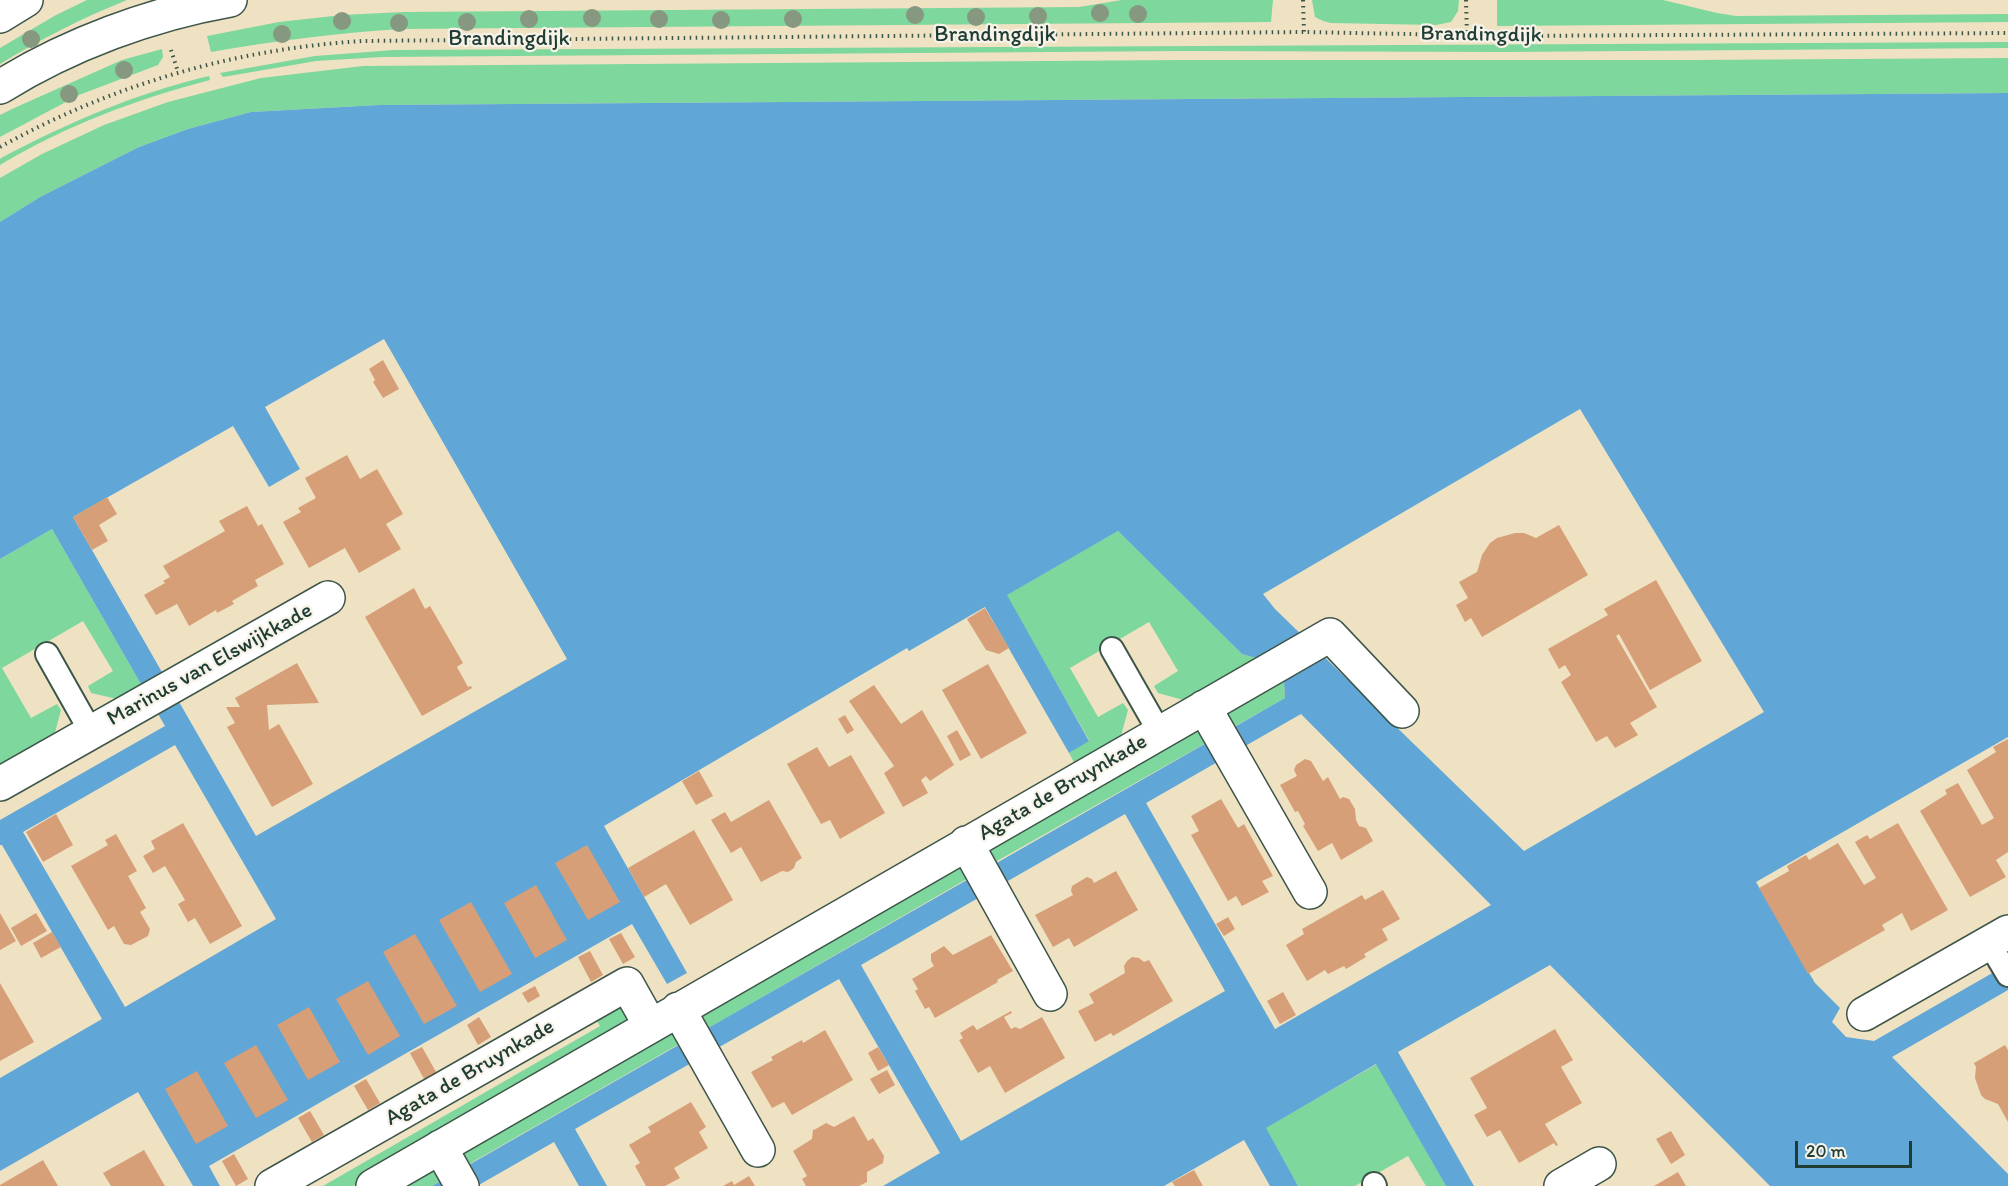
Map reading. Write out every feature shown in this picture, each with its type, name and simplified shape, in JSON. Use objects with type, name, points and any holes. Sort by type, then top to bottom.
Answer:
[{"type":"street","points":[[0,16],[26,0]]},
{"type":"street","points":[[0,87],[60,54],[135,25],[185,9],[230,0]]},
{"type":"street","name":"Marinus van Elswijkkade","points":[[0,784],[328,598]]},
{"type":"street","name":"Agata de Bruynkade","points":[[373,1186],[450,1165],[672,1019],[970,850],[1160,733],[1209,715],[1260,675],[1330,635],[1402,711]]},
{"type":"street","points":[[1209,715],[1310,892]]},
{"type":"street","name":"Agata de Bruynkade","points":[[970,850],[1050,994]]},
{"type":"street","points":[[1864,1014],[1998,944]]},
{"type":"street","name":"Agata de Bruynkade","points":[[273,1186],[627,984],[672,1019],[709,1063],[758,1150]]},
{"type":"street","points":[[1561,1186],[1599,1164]]},
{"type":"lane","name":"Agata de Bruynkade","points":[[1112,649],[1160,733]]},
{"type":"lane","name":"Marinus van Elswijkkade","points":[[47,654],[91,732]]},
{"type":"lane","points":[[1998,944],[2008,975]]},
{"type":"path","points":[[1303,0],[1304,32]]},
{"type":"path","points":[[1466,0],[1467,35]]},
{"type":"path","name":"Brandingdijk","points":[[0,147],[70,111],[140,84],[215,63],[308,45],[389,39],[1304,32],[1467,35],[2008,33]]},
{"type":"green space","points":[[87,0],[127,0],[62,29],[0,64],[0,48],[56,15]]},
{"type":"green space","points":[[1122,0],[1273,0],[1271,22],[400,29],[305,38],[211,52],[207,36],[279,22],[342,15],[404,12],[1079,7]]},
{"type":"green space","points":[[1312,0],[1459,0],[1458,11],[1451,22],[1436,25],[1331,23],[1315,17]]},
{"type":"green space","points":[[1497,0],[1663,0],[1736,16],[2008,14],[2008,22],[1497,26]]},
{"type":"green space","points":[[2008,42],[2008,48],[382,57],[316,61],[223,77],[220,73],[315,56],[394,50]]},
{"type":"green space","points":[[162,49],[163,57],[158,65],[79,95],[0,137],[0,115],[122,60]]},
{"type":"green space","points":[[2008,58],[2008,93],[379,105],[251,112],[188,129],[139,147],[40,197],[0,222],[0,178],[42,154],[104,125],[168,102],[261,78],[363,66],[1184,60]]},
{"type":"green space","points":[[209,76],[210,80],[129,105],[76,126],[0,165],[0,159],[3,157],[78,120],[156,91]]},
{"type":"green space","points":[[52,529],[145,691],[126,701],[91,693],[88,686],[113,671],[83,621],[2,668],[31,718],[57,704],[61,710],[52,744],[0,774],[0,559]]},
{"type":"green space","points":[[1118,531],[1242,654],[1263,660],[1194,703],[1158,693],[1154,686],[1178,671],[1149,622],[1070,668],[1098,717],[1123,703],[1128,710],[1118,747],[1078,770],[1069,753],[1089,740],[1006,595]]},
{"type":"green space","points":[[1282,679],[1285,698],[1230,729],[1225,711]]},
{"type":"green space","points":[[1199,726],[1213,739],[990,865],[985,849]]},
{"type":"green space","points":[[960,863],[972,876],[705,1030],[699,1012]]},
{"type":"green space","points":[[616,1006],[623,1006],[630,1013],[628,1029],[353,1186],[323,1186],[600,1026],[595,1018]]},
{"type":"green space","points":[[674,1027],[686,1040],[464,1167],[459,1150]]},
{"type":"green space","points":[[1377,1064],[1446,1186],[1426,1186],[1408,1156],[1355,1186],[1298,1186],[1265,1128]]},
{"type":"green space","points":[[434,1164],[446,1178],[432,1186],[396,1186]]},
{"type":"water","points":[[2008,93],[2008,737],[1756,882],[1815,983],[1840,1008],[1832,1022],[1846,1037],[1874,1041],[2008,964],[2008,990],[1892,1057],[2008,1174],[2008,1186],[1770,1186],[1550,965],[1398,1052],[1474,1186],[1446,1186],[1376,1064],[1266,1128],[1298,1186],[1270,1186],[1244,1140],[1164,1186],[883,1186],[940,1153],[839,979],[575,1129],[607,1186],[579,1186],[554,1142],[477,1186],[432,1186],[1285,698],[1284,681],[1263,660],[1242,654],[1118,531],[1007,595],[1089,741],[1069,753],[985,607],[909,651],[907,648],[604,826],[687,973],[667,984],[632,924],[209,1166],[220,1186],[193,1186],[138,1092],[0,1171],[0,1078],[102,1019],[0,845],[0,820],[165,726],[52,529],[0,559],[0,222],[40,197],[139,147],[188,129],[251,112],[379,105]],"holes":[[[384,339],[567,659],[256,836],[73,517],[233,426],[269,487],[300,469],[265,407]],[[1580,409],[1764,712],[1524,851],[1275,609],[1263,594]],[[1301,714],[1491,905],[1275,1029],[1146,803]],[[175,745],[276,919],[125,1007],[23,832]],[[1125,814],[1225,991],[961,1141],[861,965]]]},
{"type":"building","points":[[383,360],[399,389],[383,398],[373,382],[375,380],[369,369]]},
{"type":"building","points":[[347,455],[360,479],[377,469],[403,514],[386,524],[401,549],[359,573],[345,548],[309,568],[283,522],[301,512],[298,508],[316,498],[305,478]]},
{"type":"building","points":[[107,497],[117,514],[99,525],[108,541],[92,550],[73,517]]},
{"type":"building","points":[[247,506],[258,526],[262,524],[284,564],[255,580],[258,586],[232,601],[234,604],[217,613],[216,610],[189,626],[177,604],[156,615],[144,595],[165,583],[163,581],[170,577],[163,566],[225,531],[219,521]]},
{"type":"building","points":[[1559,525],[1588,575],[1482,637],[1471,618],[1465,622],[1456,605],[1468,598],[1459,582],[1477,572],[1482,555],[1490,543],[1497,538],[1524,533],[1536,538]]},
{"type":"building","points":[[1656,580],[1702,661],[1650,690],[1619,634],[1616,636],[1657,707],[1630,723],[1638,735],[1615,748],[1607,736],[1596,742],[1561,682],[1571,675],[1565,665],[1559,669],[1548,649],[1608,615],[1604,609]]},
{"type":"building","points":[[414,588],[425,609],[430,606],[463,663],[457,667],[468,687],[472,688],[422,716],[365,617]]},
{"type":"building","points":[[985,608],[1009,648],[999,654],[986,650],[967,619]]},
{"type":"building","points":[[297,663],[319,703],[267,705],[269,730],[279,724],[313,784],[272,807],[227,727],[235,723],[226,707],[240,707],[235,698]]},
{"type":"building","points":[[988,664],[1027,733],[981,759],[942,690]]},
{"type":"building","points":[[874,685],[901,724],[922,710],[954,765],[930,781],[926,776],[921,780],[928,793],[903,807],[884,773],[894,766],[849,701]]},
{"type":"building","points":[[845,715],[854,730],[847,734],[838,719]]},
{"type":"building","points":[[957,730],[971,755],[960,761],[947,736]]},
{"type":"building","points":[[2008,739],[2008,852],[1996,860],[2006,877],[1970,897],[1920,811],[1947,794],[1945,790],[1958,783],[1982,825],[1994,818],[1967,770],[1996,752],[1993,747]]},
{"type":"building","points":[[817,747],[829,767],[851,755],[885,813],[840,839],[830,820],[821,824],[787,764]]},
{"type":"building","points":[[1305,759],[1311,761],[1323,781],[1328,777],[1340,799],[1343,797],[1349,799],[1355,809],[1359,826],[1366,828],[1373,841],[1341,860],[1332,843],[1318,851],[1303,826],[1305,824],[1298,811],[1295,812],[1280,785],[1297,776],[1294,770],[1296,765]]},
{"type":"building","points":[[699,771],[713,796],[696,805],[682,781]]},
{"type":"building","points":[[1221,799],[1238,828],[1244,824],[1273,876],[1262,881],[1269,892],[1242,906],[1236,896],[1228,901],[1191,835],[1199,831],[1191,816]]},
{"type":"building","points":[[769,800],[802,858],[788,872],[782,871],[761,882],[741,847],[731,853],[711,820],[725,812],[731,822]]},
{"type":"building","points":[[56,814],[73,845],[43,862],[26,832]]},
{"type":"building","points":[[183,823],[242,926],[210,944],[195,918],[188,922],[178,904],[185,900],[165,866],[153,873],[143,856],[155,849],[151,841]]},
{"type":"building","points":[[1898,823],[1948,910],[1911,931],[1902,913],[1882,925],[1885,930],[1808,974],[1759,888],[1789,871],[1787,866],[1806,855],[1809,860],[1838,843],[1864,885],[1876,878],[1855,842],[1867,835],[1870,839]]},
{"type":"building","points":[[694,830],[733,900],[690,925],[666,884],[644,897],[628,868]]},
{"type":"building","points":[[116,834],[137,871],[128,876],[146,908],[140,912],[150,929],[148,936],[131,945],[124,944],[114,926],[108,930],[71,866],[108,845],[105,840]]},
{"type":"building","points":[[587,845],[620,902],[588,920],[555,863]]},
{"type":"building","points":[[1116,871],[1138,910],[1074,947],[1069,938],[1053,947],[1035,915],[1073,895],[1072,886],[1087,877],[1094,883]]},
{"type":"building","points":[[536,885],[567,940],[535,958],[504,903]]},
{"type":"building","points":[[1383,890],[1400,919],[1382,929],[1388,940],[1364,954],[1366,957],[1346,969],[1344,966],[1328,974],[1325,970],[1307,981],[1286,945],[1304,934],[1302,929],[1362,895],[1365,900]]},
{"type":"building","points":[[471,902],[512,974],[480,992],[439,920]]},
{"type":"building","points":[[0,913],[16,941],[0,950]]},
{"type":"building","points":[[36,913],[47,931],[21,946],[11,928]]},
{"type":"building","points":[[1228,917],[1235,929],[1224,936],[1216,924]]},
{"type":"building","points":[[52,932],[61,947],[41,958],[33,943]]},
{"type":"building","points":[[621,933],[635,957],[623,964],[609,939]]},
{"type":"building","points":[[415,934],[457,1006],[424,1024],[383,952]]},
{"type":"building","points":[[991,935],[1013,971],[935,1018],[929,1007],[925,1009],[915,991],[918,989],[912,979],[934,966],[931,954],[944,946],[953,955]]},
{"type":"building","points":[[590,951],[603,975],[591,982],[578,957]]},
{"type":"building","points":[[1132,957],[1144,962],[1149,960],[1173,1001],[1113,1036],[1111,1033],[1095,1042],[1078,1011],[1094,1003],[1089,994],[1125,973],[1124,966]]},
{"type":"building","points":[[368,981],[400,1036],[368,1055],[336,999]]},
{"type":"building","points":[[0,983],[34,1042],[0,1061]]},
{"type":"building","points":[[535,986],[540,996],[528,1003],[522,993]]},
{"type":"building","points":[[1283,992],[1296,1015],[1280,1024],[1267,1001]]},
{"type":"building","points":[[309,1007],[340,1062],[308,1080],[277,1025]]},
{"type":"building","points":[[1011,1011],[1012,1013],[1004,1017],[1011,1029],[1015,1027],[1020,1029],[1042,1017],[1065,1058],[1005,1093],[990,1066],[978,1073],[959,1040],[963,1038],[960,1033],[973,1025],[977,1030]]},
{"type":"building","points":[[479,1017],[491,1037],[478,1045],[467,1025]]},
{"type":"building","points":[[1555,1029],[1573,1060],[1561,1067],[1582,1103],[1545,1124],[1558,1145],[1554,1143],[1519,1163],[1500,1130],[1487,1137],[1474,1115],[1487,1108],[1470,1078]]},
{"type":"building","points":[[825,1030],[853,1080],[792,1115],[784,1102],[772,1108],[751,1072],[773,1060],[771,1057]]},
{"type":"building","points":[[256,1045],[288,1100],[256,1118],[224,1063]]},
{"type":"building","points":[[2005,1045],[2008,1050],[2008,1122],[1998,1104],[1981,1095],[1975,1078],[1974,1063]]},
{"type":"building","points":[[422,1047],[436,1072],[424,1079],[410,1053]]},
{"type":"building","points":[[878,1047],[889,1065],[878,1071],[868,1053]]},
{"type":"building","points":[[887,1070],[895,1085],[879,1094],[870,1079]]},
{"type":"building","points":[[197,1071],[228,1126],[196,1144],[165,1089]]},
{"type":"building","points":[[366,1079],[380,1103],[368,1110],[354,1086]]},
{"type":"building","points":[[691,1102],[706,1127],[699,1132],[708,1148],[674,1168],[680,1178],[665,1186],[646,1186],[635,1166],[640,1163],[629,1145],[651,1132],[648,1127]]},
{"type":"building","points":[[310,1111],[324,1135],[312,1142],[298,1118]]},
{"type":"building","points":[[854,1116],[868,1141],[873,1138],[884,1156],[883,1163],[867,1172],[867,1182],[859,1186],[806,1186],[802,1179],[807,1176],[793,1151],[812,1139],[813,1129],[826,1123],[834,1127]]},
{"type":"building","points":[[1671,1131],[1685,1155],[1671,1164],[1656,1139]]},
{"type":"building","points":[[144,1150],[165,1186],[111,1186],[103,1173]]},
{"type":"building","points":[[234,1154],[248,1179],[236,1186],[222,1161]]},
{"type":"building","points":[[43,1160],[58,1186],[0,1186],[0,1185]]},
{"type":"building","points":[[1194,1170],[1203,1186],[1175,1186],[1172,1182]]},
{"type":"building","points":[[1678,1172],[1686,1186],[1654,1186]]},
{"type":"building","points":[[749,1176],[755,1186],[723,1186],[732,1181],[734,1185]]}]
